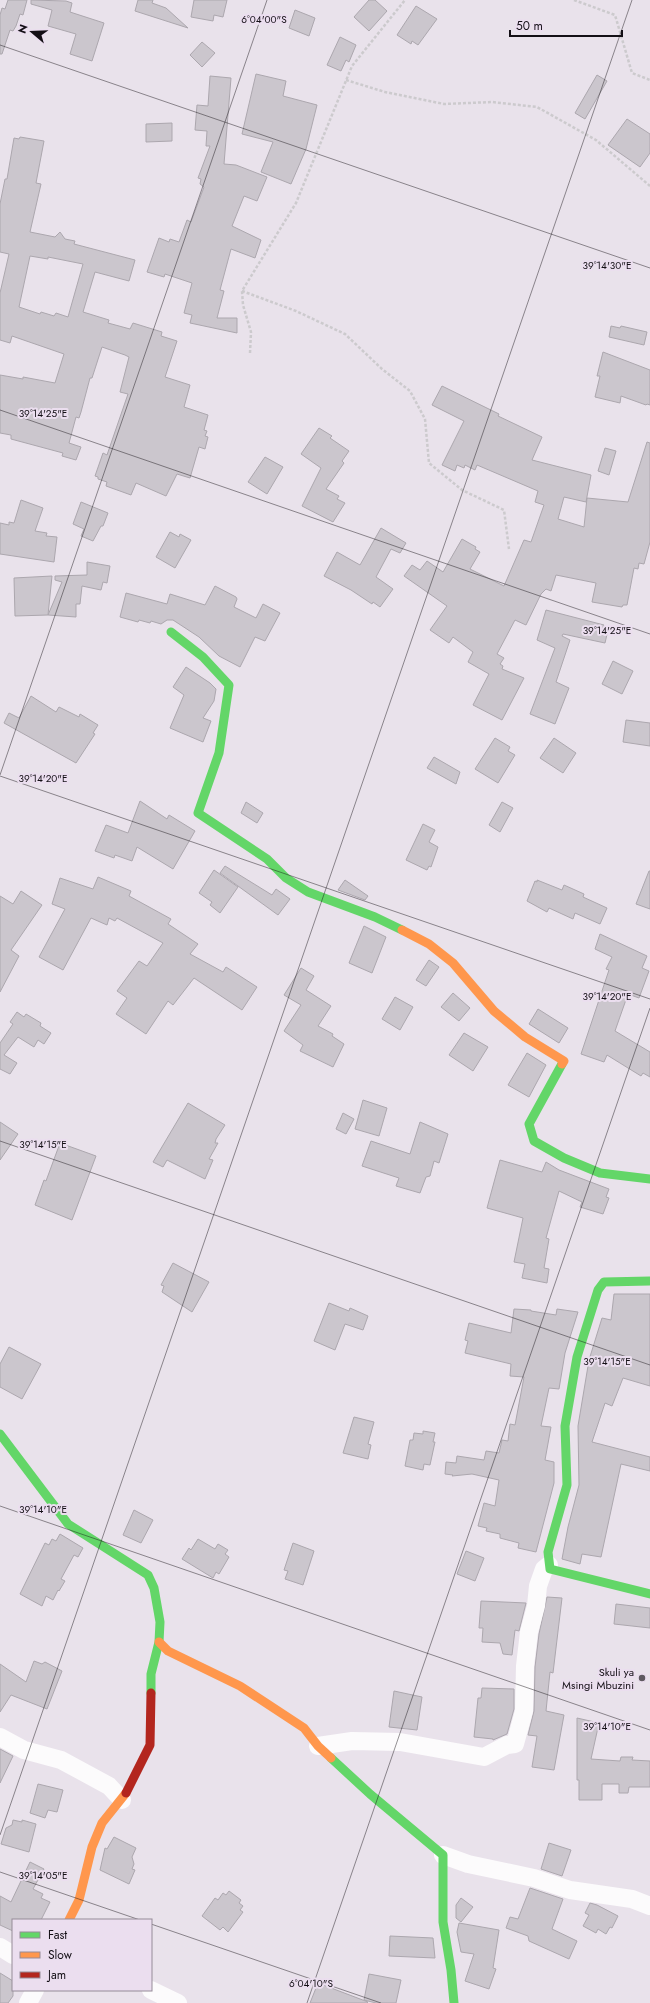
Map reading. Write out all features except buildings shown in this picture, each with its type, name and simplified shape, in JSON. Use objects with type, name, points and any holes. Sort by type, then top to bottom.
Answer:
[{"type":"street","points":[[171,632],[203,657],[229,685],[219,752],[198,813],[267,859],[286,878],[308,892],[374,917],[429,944],[453,963],[494,1011],[525,1037],[564,1061],[529,1124],[534,1141],[564,1158],[600,1173],[650,1179]]},
{"type":"street","points":[[650,1280],[604,1282],[598,1290],[577,1356],[565,1426],[567,1485],[548,1552],[550,1569],[650,1594]]},
{"type":"street","points":[[0,1434],[68,1524],[148,1575],[154,1588],[160,1622],[159,1642],[151,1674],[152,1714],[150,1744],[130,1788],[122,1800],[102,1823],[92,1847],[79,1900],[70,1919]]},
{"type":"street","points":[[318,1746],[352,1741],[400,1742],[484,1756],[506,1745],[515,1744],[524,1711],[525,1666],[529,1632],[536,1606],[538,1586],[544,1568],[549,1565]]},
{"type":"street","points":[[159,1642],[168,1652],[240,1686],[304,1728],[318,1746],[382,1804],[444,1855],[468,1864],[534,1878],[570,1890],[632,1899],[650,1906]]},
{"type":"street","points":[[0,1737],[24,1750],[61,1760],[109,1786],[122,1800]]},
{"type":"street","points":[[444,1855],[443,1922],[452,1970],[454,2003]]},
{"type":"street","points":[[0,1947],[12,1954]]},
{"type":"street","points":[[152,1990],[178,2003]]},
{"type":"street","points":[[28,2003],[34,1991]]},
{"type":"path","points":[[250,353],[251,332],[243,305],[242,290],[296,203],[352,66],[405,0]]},
{"type":"path","points":[[574,0],[615,15],[632,73],[650,80]]},
{"type":"path","points":[[346,80],[385,92],[444,104],[492,102],[537,107],[596,140],[650,186]]},
{"type":"path","points":[[242,290],[296,311],[345,334],[382,369],[410,391],[425,419],[429,463],[462,490],[504,510],[509,549]]},
{"type":"traffic: fast","points":[[171,632],[203,657],[229,685],[219,753],[198,813],[267,859],[286,878],[308,892],[375,917],[402,930]]},
{"type":"traffic: fast","points":[[562,1064],[529,1124],[534,1141],[564,1158],[600,1173],[650,1179]]},
{"type":"traffic: fast","points":[[650,1281],[604,1282],[598,1290],[577,1357],[565,1426],[567,1485],[548,1552],[550,1569],[650,1594]]},
{"type":"traffic: fast","points":[[0,1434],[68,1524],[148,1575],[154,1588],[160,1622],[159,1642],[151,1674],[151,1693]]},
{"type":"traffic: fast","points":[[331,1758],[370,1794],[443,1855],[443,1922],[451,1970],[454,2003]]},
{"type":"traffic: slow","points":[[402,930],[429,944],[453,963],[494,1011],[525,1037],[564,1061],[562,1064]]},
{"type":"traffic: slow","points":[[159,1642],[168,1651],[240,1686],[304,1728],[318,1746],[331,1758]]},
{"type":"traffic: slow","points":[[70,1919],[79,1900],[92,1847],[102,1823],[126,1793]]},
{"type":"traffic: jam","points":[[126,1793],[150,1745],[151,1693]]},
{"type":"place","name":"Skuli ya Msingi Mbuzini","points":[[642,1678]]}]
